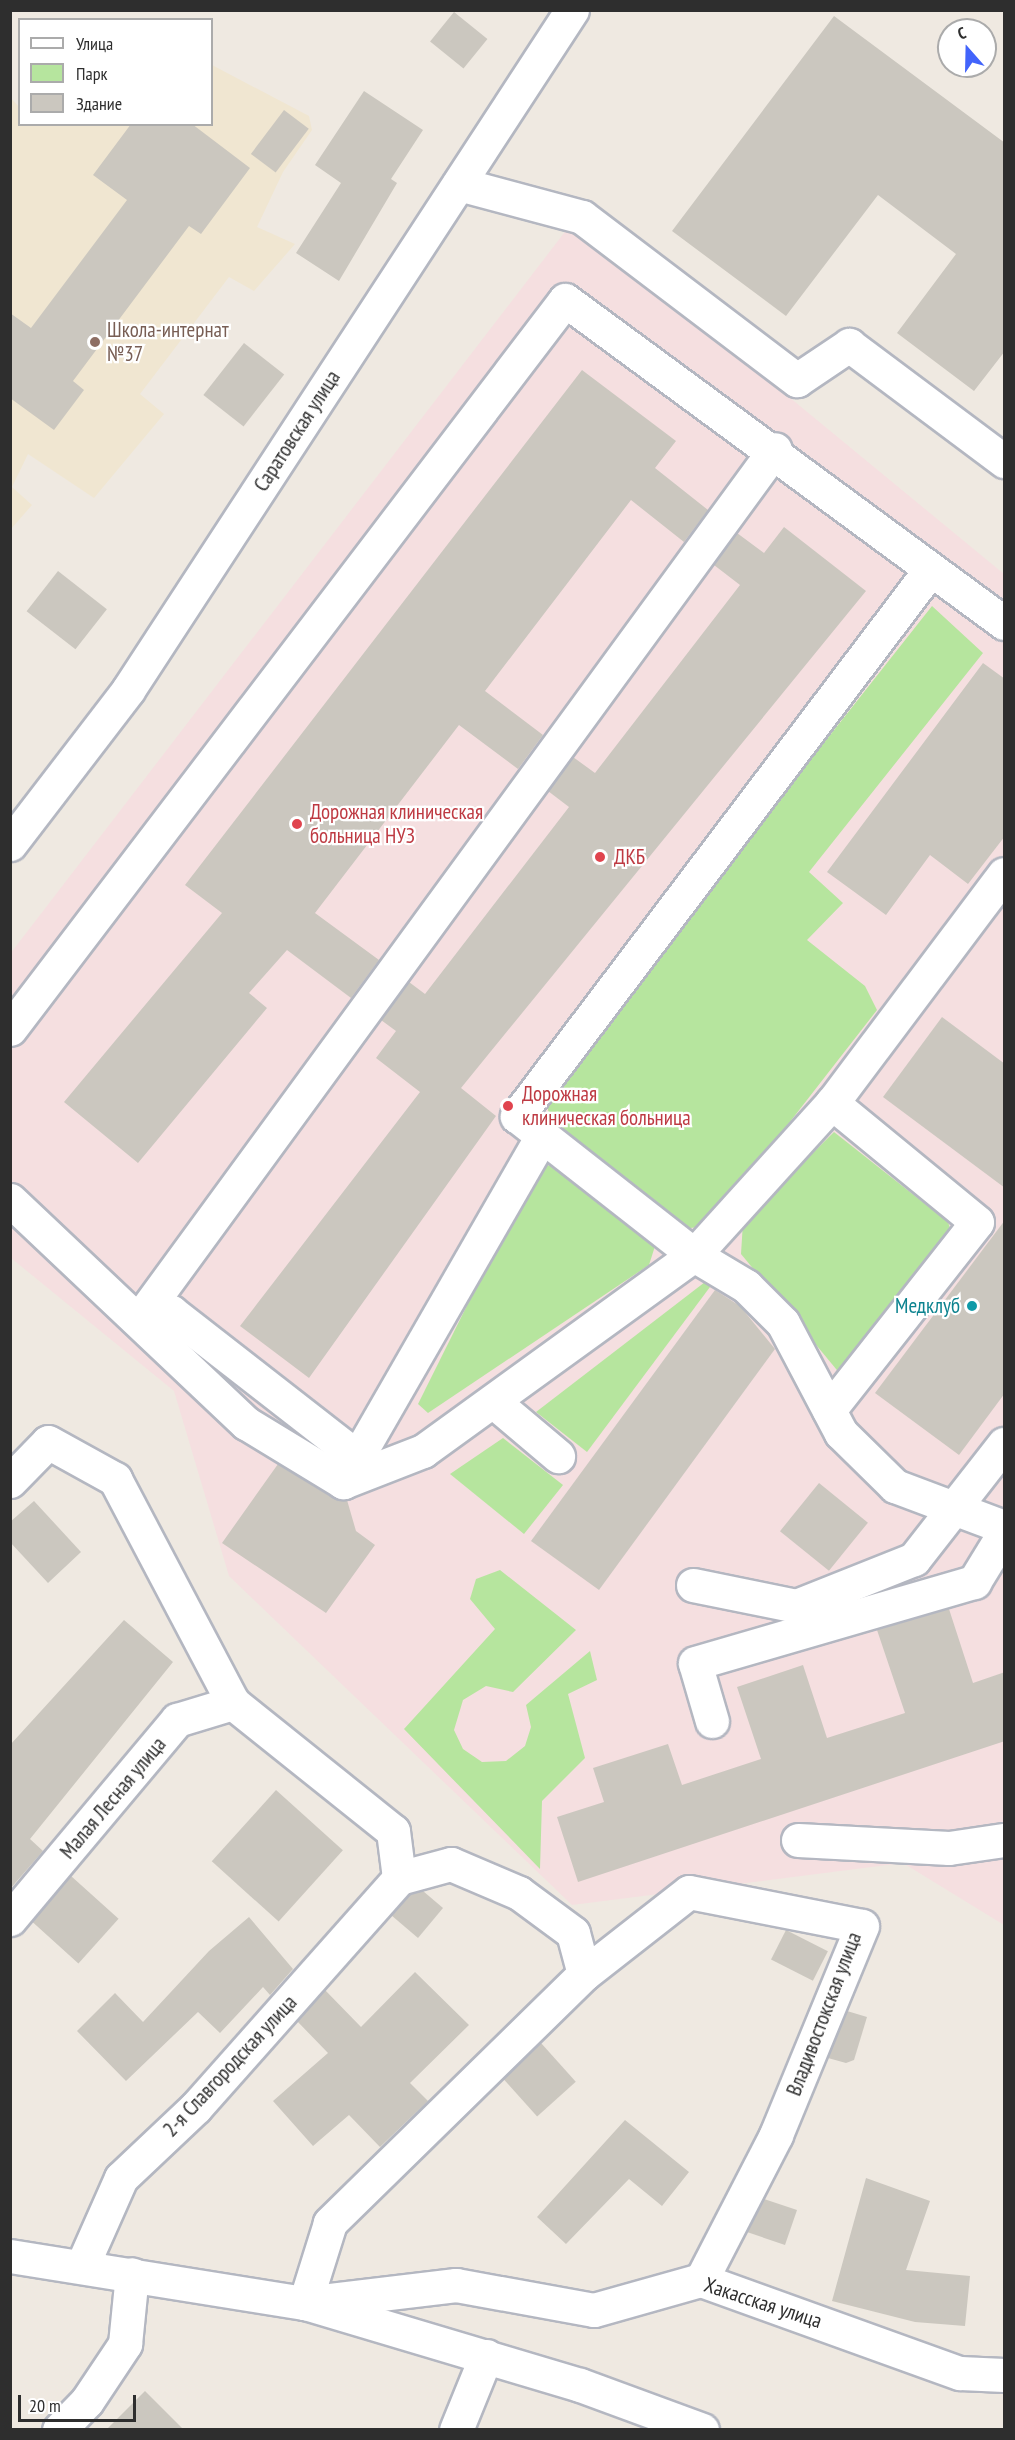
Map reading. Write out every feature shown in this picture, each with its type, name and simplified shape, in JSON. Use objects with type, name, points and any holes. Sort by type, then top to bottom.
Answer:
[{"type":"street","name":"Саратовская улица","points":[[10,844],[128,690],[572,10]]},
{"type":"street","points":[[459,184],[582,217],[797,380],[849,345],[1005,461]]},
{"type":"street","points":[[10,1029],[565,300],[775,449],[930,570],[1005,623]]},
{"type":"street","points":[[140,1318],[775,449]]},
{"type":"street","points":[[930,570],[517,1116],[542,1138],[694,1255],[746,1286],[783,1323],[842,1433],[895,1486],[953,1511],[1005,1527]]},
{"type":"street","points":[[10,1200],[140,1318],[246,1423],[352,1471],[423,1451],[494,1402],[694,1255],[832,1103],[1005,874]]},
{"type":"street","points":[[829,1410],[977,1222],[832,1103]]},
{"type":"street","points":[[352,1471],[542,1138]]},
{"type":"street","points":[[494,1402],[558,1456]]},
{"type":"street","points":[[10,1481],[48,1442],[115,1479],[233,1703],[393,1831],[399,1878],[451,1864],[519,1893],[573,1933],[584,1974],[330,2223],[305,2303]]},
{"type":"street","points":[[693,1585],[796,1606],[914,1559],[1005,1444]]},
{"type":"street","points":[[712,1721],[695,1663],[974,1582],[1005,1533]]},
{"type":"street","name":"Малая Лесная улица","points":[[10,1919],[177,1720],[233,1703]]},
{"type":"street","points":[[798,1840],[949,1848],[1005,1840]]},
{"type":"street","name":"2-я Славгородская улица","points":[[82,2266],[121,2178],[196,2107],[399,1878]]},
{"type":"street","name":"Владивостокская улица","points":[[584,1974],[689,1893],[862,1926],[776,2135],[701,2280]]},
{"type":"street","points":[[10,2256],[305,2303],[486,2356],[702,2430]]},
{"type":"street","points":[[59,2430],[87,2401],[125,2344],[132,2274]]},
{"type":"street","name":"Хакасская улица","points":[[305,2303],[456,2285],[594,2310],[701,2280],[960,2373],[1005,2374]]},
{"type":"street","points":[[456,2430],[486,2356]]},
{"type":"shaded area","name":"Школа-интернат №37","points":[[213,66],[309,116],[312,130],[283,172],[257,227],[295,244],[254,291],[229,277],[140,394],[164,414],[94,498],[28,454],[12,487],[32,505],[11,529],[10,97],[18,106],[18,126],[213,126]]},
{"type":"shaded area","name":"Дорожная клиническая больница","points":[[574,220],[1004,574],[1004,1925],[903,1863],[572,1905],[229,1576],[174,1391],[11,1258],[10,954]]},
{"type":"green space","points":[[932,606],[983,653],[809,872],[843,903],[807,940],[865,986],[877,1010],[709,1226],[681,1229],[552,1128],[545,1096]]},
{"type":"green space","points":[[834,1132],[948,1222],[954,1240],[841,1375],[741,1254],[743,1222]]},
{"type":"green space","points":[[559,1164],[656,1243],[649,1265],[428,1413],[418,1404],[536,1167]]},
{"type":"green space","points":[[705,1282],[710,1287],[587,1452],[536,1412]]},
{"type":"green space","points":[[503,1438],[563,1485],[524,1534],[450,1474]]},
{"type":"green space","points":[[500,1570],[576,1630],[513,1692],[486,1686],[463,1700],[454,1730],[463,1749],[482,1762],[506,1761],[525,1746],[531,1727],[526,1705],[590,1651],[597,1680],[568,1694],[585,1758],[542,1801],[540,1869],[404,1729],[495,1629],[470,1599],[476,1579]]},
{"type":"building","points":[[454,12],[487,39],[464,69],[430,42]]},
{"type":"building","points":[[834,16],[1005,143],[1005,351],[974,391],[897,333],[956,254],[878,195],[786,316],[672,231]]},
{"type":"building","points":[[364,91],[423,130],[391,179],[397,183],[339,281],[296,253],[341,183],[315,165]]},
{"type":"building","points":[[284,110],[309,129],[276,173],[251,154]]},
{"type":"building","points":[[130,126],[195,126],[250,168],[201,234],[189,226],[73,381],[84,390],[54,430],[10,398],[10,313],[31,328],[127,200],[93,175]]},
{"type":"building","points":[[244,343],[284,374],[244,426],[203,395]]},
{"type":"building","points":[[582,370],[676,441],[655,468],[708,510],[684,542],[631,500],[485,691],[543,735],[518,769],[459,725],[315,913],[379,960],[351,998],[287,950],[249,993],[267,1008],[138,1163],[64,1102],[222,913],[185,885]]},
{"type":"building","points":[[784,527],[866,591],[461,1088],[496,1116],[309,1378],[240,1326],[420,1092],[376,1058],[396,1031],[381,1020],[409,982],[425,994],[569,807],[548,791],[573,757],[595,773],[740,585],[714,565],[737,533],[764,553]]},
{"type":"building","points":[[58,571],[107,609],[75,649],[27,611]]},
{"type":"building","points":[[983,663],[1005,679],[1005,836],[968,884],[930,855],[886,915],[827,872]]},
{"type":"building","points":[[942,1017],[1005,1064],[1005,1188],[883,1097]]},
{"type":"building","name":"Медклуб","points":[[1005,1220],[1005,1393],[959,1455],[875,1393]]},
{"type":"building","points":[[715,1290],[740,1306],[775,1349],[599,1590],[531,1541]]},
{"type":"building","points":[[278,1464],[333,1498],[347,1500],[356,1531],[375,1545],[326,1613],[222,1543]]},
{"type":"building","points":[[819,1483],[868,1523],[829,1571],[780,1531]]},
{"type":"building","points":[[34,1501],[81,1552],[48,1583],[10,1542],[10,1522]]},
{"type":"building","points":[[949,1609],[973,1683],[1005,1672],[1005,1741],[578,1882],[557,1817],[604,1802],[593,1768],[668,1744],[682,1785],[761,1759],[737,1687],[803,1665],[827,1738],[905,1713],[877,1630]]},
{"type":"building","points":[[124,1620],[173,1662],[30,1839],[43,1851],[10,1889],[10,1745]]},
{"type":"building","points":[[276,1790],[343,1850],[279,1922],[212,1861]]},
{"type":"building","points":[[71,1876],[119,1919],[78,1963],[31,1921]]},
{"type":"building","points":[[423,1891],[443,1908],[418,1938],[391,1915],[409,1895]]},
{"type":"building","points":[[249,1917],[293,1969],[270,1995],[263,1987],[220,2033],[198,2012],[126,2081],[77,2031],[115,1993],[143,2022],[209,1951]]},
{"type":"building","points":[[786,1930],[828,1951],[813,1981],[771,1959]]},
{"type":"building","points":[[415,1972],[469,2025],[410,2083],[428,2101],[380,2147],[349,2115],[313,2146],[273,2101],[328,2053],[297,2021],[325,1990],[361,2027]]},
{"type":"building","points":[[847,2011],[867,2017],[854,2060],[846,2063],[828,2058]]},
{"type":"building","points":[[541,2043],[576,2082],[537,2116],[502,2078]]},
{"type":"building","points":[[625,2120],[689,2172],[662,2206],[629,2179],[566,2244],[537,2217]]},
{"type":"building","points":[[866,2178],[930,2201],[906,2270],[970,2276],[965,2326],[915,2322],[832,2301]]},
{"type":"building","points":[[764,2199],[797,2210],[785,2245],[747,2232]]},
{"type":"building","points":[[145,2391],[184,2430],[106,2430]]},
{"type":"place","name":"Школа-интернат №37","points":[[95,342]]},
{"type":"place","name":"Дорожная клиническая больница НУЗ","points":[[297,824]]},
{"type":"place","name":"ДКБ","points":[[600,857]]},
{"type":"place","name":"Дорожная клиническая больница","points":[[508,1106]]},
{"type":"place","name":"Медклуб","points":[[972,1306]]}]
